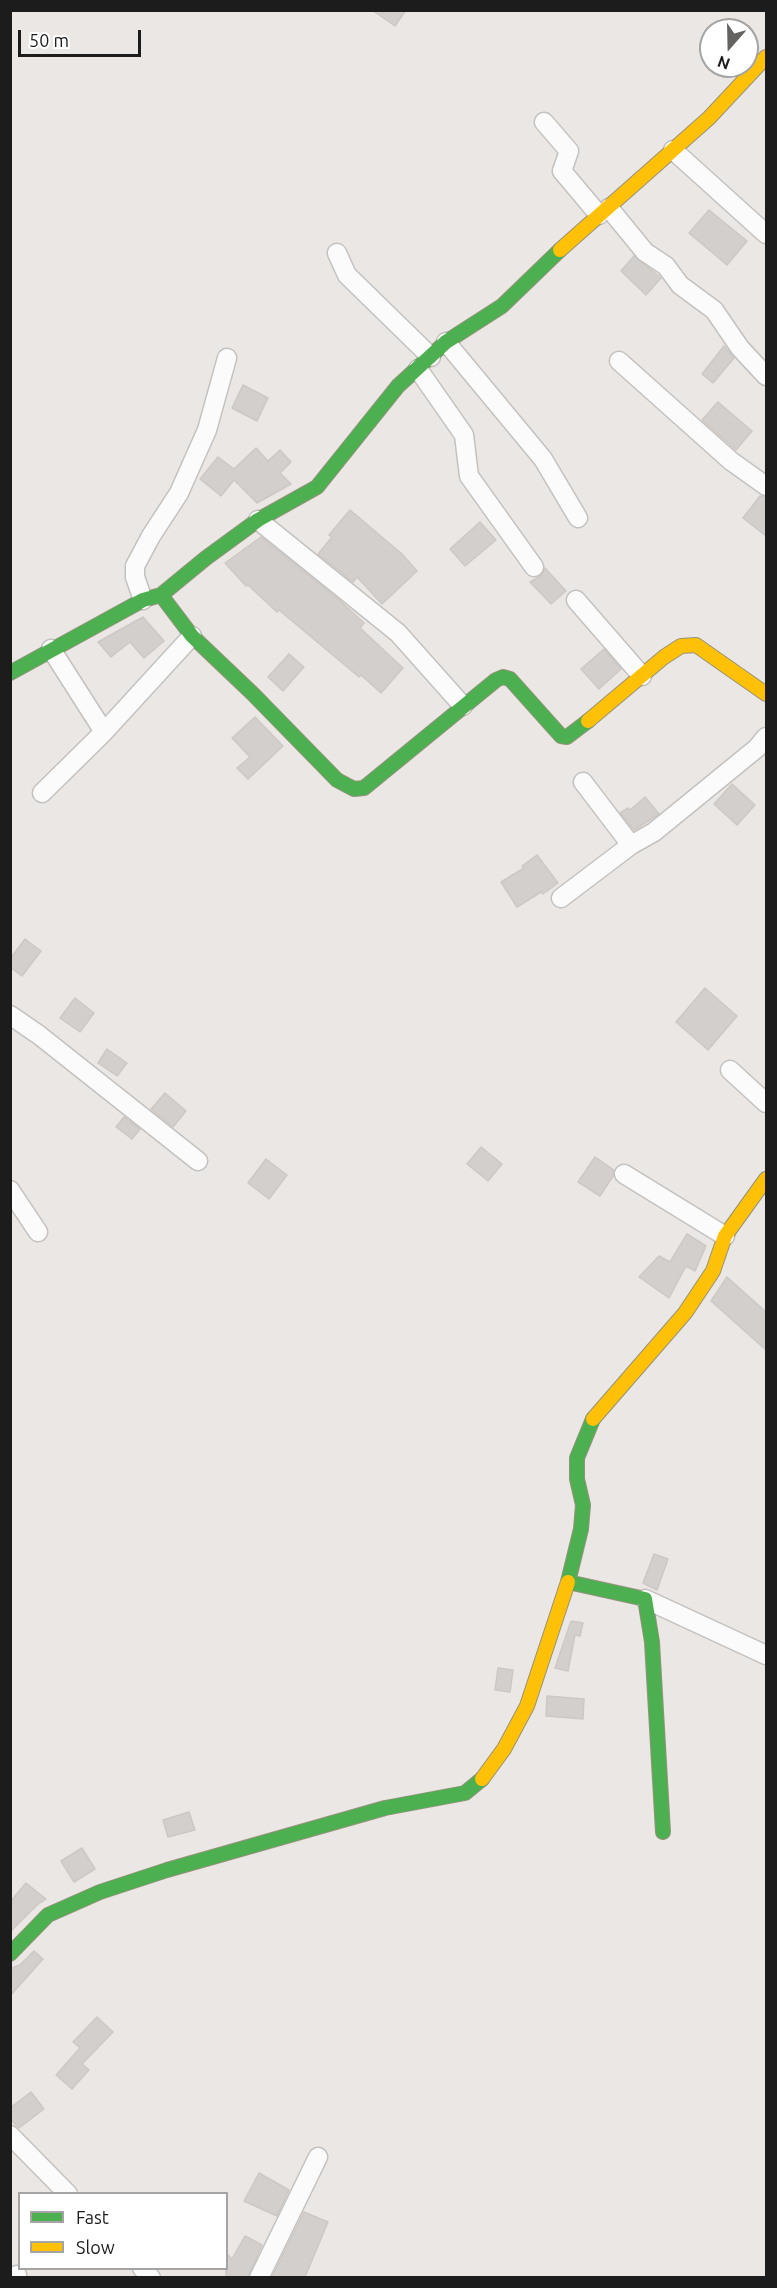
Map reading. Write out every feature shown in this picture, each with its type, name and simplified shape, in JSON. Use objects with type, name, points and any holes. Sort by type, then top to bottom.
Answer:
[{"type":"street","points":[[10,673],[51,649],[152,598],[258,520],[317,487],[398,386],[446,342],[502,306],[573,237],[709,118],[766,57]]},
{"type":"street","points":[[544,122],[569,151],[562,171],[645,252],[666,266],[680,285],[714,310],[740,348],[766,376]]},
{"type":"street","points":[[673,150],[766,234]]},
{"type":"street","points":[[337,253],[347,275],[424,363],[464,435],[469,476],[534,567]]},
{"type":"street","points":[[446,342],[543,459],[578,518]]},
{"type":"street","points":[[227,358],[207,430],[179,493],[135,566],[135,578],[152,598],[253,694],[337,780],[354,789],[364,788],[463,706],[503,677],[510,679],[561,736],[567,736],[610,704],[664,657],[681,646],[696,645],[766,694]]},
{"type":"street","points":[[619,361],[731,460],[766,486]]},
{"type":"street","points":[[258,520],[398,633],[463,706]]},
{"type":"street","points":[[576,600],[642,676]]},
{"type":"street","points":[[42,794],[104,732],[192,636]]},
{"type":"street","points":[[51,649],[104,732]]},
{"type":"street","points":[[561,898],[631,845],[654,832],[757,748],[766,737]]},
{"type":"street","points":[[583,782],[631,845]]},
{"type":"street","points":[[10,1015],[39,1035],[198,1161]]},
{"type":"street","points":[[730,1070],[766,1103]]},
{"type":"street","points":[[624,1174],[725,1236]]},
{"type":"street","points":[[10,1954],[48,1915],[100,1892],[178,1867],[385,1808],[465,1793],[481,1781],[504,1749],[527,1706],[568,1582],[581,1529],[583,1505],[577,1479],[577,1458],[594,1416],[686,1313],[713,1271],[725,1236],[766,1179]]},
{"type":"street","points":[[10,1190],[38,1232]]},
{"type":"street","points":[[568,1582],[645,1599],[766,1655]]},
{"type":"street","points":[[645,1599],[652,1642],[663,1832]]},
{"type":"street","points":[[10,2135],[67,2192]]},
{"type":"street","points":[[259,2277],[318,2157]]},
{"type":"building","points":[[372,10],[406,10],[395,26]]},
{"type":"building","points":[[709,210],[747,241],[727,265],[689,233]]},
{"type":"building","points":[[634,256],[661,278],[646,295],[621,271]]},
{"type":"building","points":[[724,346],[734,358],[713,383],[702,374]]},
{"type":"building","points":[[243,385],[268,398],[257,421],[232,408]]},
{"type":"building","points":[[718,402],[752,431],[736,450],[702,420]]},
{"type":"building","points":[[256,448],[268,461],[280,450],[291,462],[280,473],[291,484],[257,503],[234,480],[221,496],[200,479],[218,457],[234,469]]},
{"type":"building","points":[[760,496],[766,497],[766,536],[743,518]]},
{"type":"building","points":[[350,510],[402,554],[417,571],[382,604],[357,577],[353,582],[318,554],[332,537],[329,535]]},
{"type":"building","points":[[480,522],[496,540],[465,566],[450,549]]},
{"type":"building","points":[[261,537],[338,599],[364,623],[360,628],[403,668],[381,693],[279,610],[277,612],[248,585],[246,586],[225,563]]},
{"type":"building","points":[[545,568],[566,591],[551,604],[530,582],[541,576]]},
{"type":"building","points":[[143,617],[164,641],[144,658],[130,642],[111,657],[98,642]]},
{"type":"building","points":[[604,649],[621,669],[599,689],[581,669]]},
{"type":"building","points":[[289,654],[304,667],[283,691],[268,677]]},
{"type":"building","points":[[255,717],[283,746],[248,779],[237,768],[250,757],[232,738]]},
{"type":"building","points":[[732,784],[755,805],[737,825],[714,804]]},
{"type":"building","points":[[645,797],[659,814],[634,830],[620,813],[628,808],[630,810]]},
{"type":"building","points":[[537,855],[558,883],[543,894],[541,892],[517,907],[501,882],[524,868],[522,866]]},
{"type":"building","points":[[25,939],[41,951],[22,976],[10,967],[10,959]]},
{"type":"building","points":[[705,988],[737,1016],[708,1050],[676,1022]]},
{"type":"building","points":[[75,998],[94,1013],[80,1032],[60,1018]]},
{"type":"building","points":[[107,1049],[127,1063],[117,1076],[98,1063]]},
{"type":"building","points":[[165,1093],[186,1111],[173,1127],[151,1109]]},
{"type":"building","points":[[124,1117],[140,1129],[132,1139],[116,1127]]},
{"type":"building","points":[[481,1147],[502,1164],[488,1181],[467,1164]]},
{"type":"building","points":[[595,1157],[614,1170],[613,1176],[600,1196],[578,1182]]},
{"type":"building","points":[[266,1159],[287,1175],[269,1199],[248,1183]]},
{"type":"building","points":[[687,1234],[706,1246],[695,1271],[686,1266],[669,1298],[639,1277],[659,1256],[670,1262]]},
{"type":"building","points":[[727,1277],[766,1312],[766,1350],[711,1301]]},
{"type":"building","points":[[654,1554],[668,1559],[657,1590],[643,1583]]},
{"type":"building","points":[[571,1621],[583,1623],[580,1636],[575,1635],[568,1671],[555,1668]]},
{"type":"building","points":[[498,1668],[513,1670],[510,1692],[495,1690]]},
{"type":"building","points":[[547,1696],[584,1699],[583,1719],[546,1716]]},
{"type":"building","points":[[189,1812],[195,1830],[168,1837],[163,1820]]},
{"type":"building","points":[[82,1848],[95,1869],[74,1882],[61,1861]]},
{"type":"building","points":[[26,1883],[46,1899],[10,1932],[10,1902]]},
{"type":"building","points":[[34,1951],[43,1959],[10,1996],[10,1969],[20,1965]]},
{"type":"building","points":[[97,2017],[113,2032],[82,2064],[89,2070],[72,2089],[56,2075],[80,2048],[73,2042]]},
{"type":"building","points":[[31,2092],[44,2109],[19,2128],[10,2119],[10,2108]]},
{"type":"building","points":[[259,2173],[289,2190],[277,2216],[244,2201]]},
{"type":"building","points":[[304,2212],[328,2222],[305,2277],[272,2277]]},
{"type":"building","points":[[245,2236],[262,2245],[248,2277],[226,2277],[228,2255],[232,2259]]},
{"type":"traffic: fast","points":[[10,673],[143,600],[161,595],[258,520],[317,487],[398,386],[446,342],[502,306],[560,250]]},
{"type":"traffic: fast","points":[[161,595],[192,636],[253,694],[337,780],[354,789],[364,788],[496,680],[503,677],[510,679],[561,736],[567,737],[588,721]]},
{"type":"traffic: fast","points":[[593,1419],[577,1458],[577,1479],[583,1505],[581,1529],[568,1582],[645,1599],[652,1642],[663,1832]]},
{"type":"traffic: fast","points":[[10,1954],[48,1915],[100,1892],[167,1870],[385,1808],[465,1793],[482,1779]]},
{"type":"traffic: slow","points":[[560,250],[709,118],[766,57]]},
{"type":"traffic: slow","points":[[588,721],[664,657],[681,646],[696,645],[766,694]]},
{"type":"traffic: slow","points":[[593,1419],[685,1313],[713,1271],[725,1236],[766,1179]]},
{"type":"traffic: slow","points":[[482,1779],[504,1749],[527,1706],[568,1582]]}]
